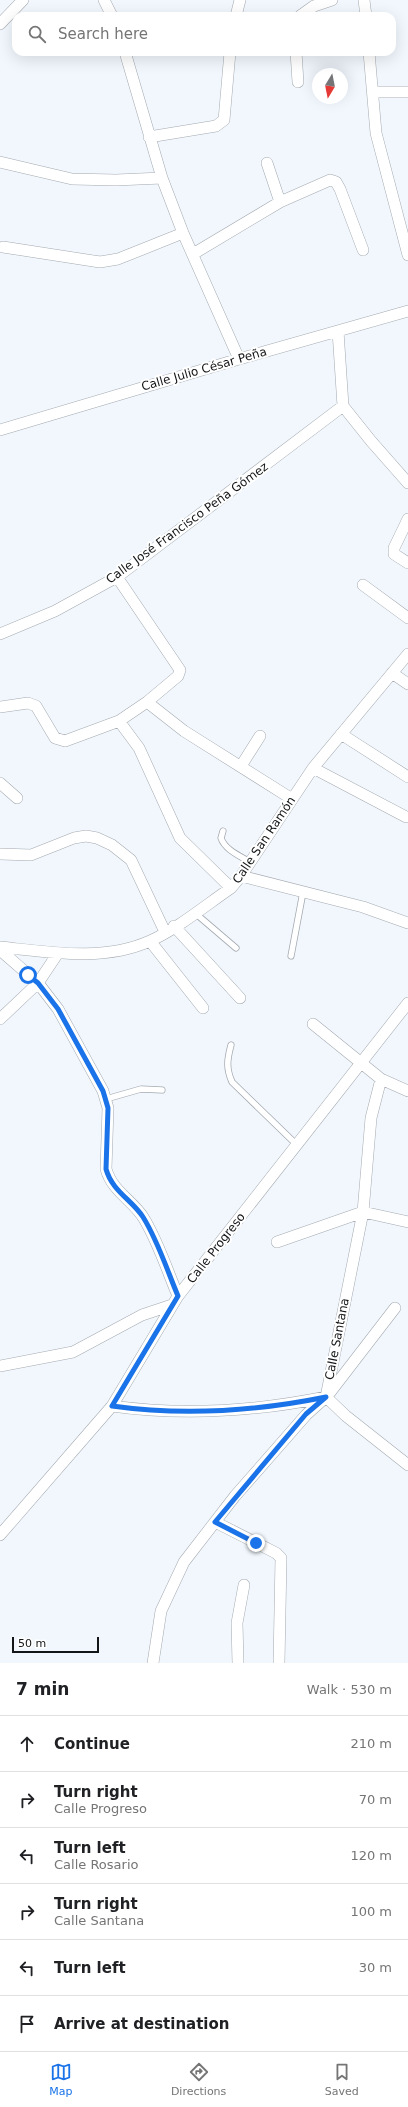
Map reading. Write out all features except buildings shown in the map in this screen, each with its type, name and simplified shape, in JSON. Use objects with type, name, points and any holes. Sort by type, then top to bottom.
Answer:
[{"type":"street","points":[[2,18],[23,0]]},
{"type":"street","points":[[104,0],[110,12]]},
{"type":"street","points":[[237,12],[240,0]]},
{"type":"street","points":[[306,12],[314,6],[332,0]]},
{"type":"street","points":[[364,0],[366,12]]},
{"type":"street","points":[[126,56],[162,178],[183,233],[239,359]]},
{"type":"street","points":[[149,137],[216,126],[224,120],[230,56]]},
{"type":"street","points":[[296,56],[298,82]]},
{"type":"street","points":[[369,56],[376,133],[408,255]]},
{"type":"street","points":[[373,92],[408,92]]},
{"type":"street","points":[[0,162],[72,179],[116,180],[162,178]]},
{"type":"street","points":[[267,163],[280,202]]},
{"type":"street","points":[[193,254],[280,202],[330,180],[336,182],[363,250]]},
{"type":"street","points":[[3,247],[100,262],[118,259],[183,233]]},
{"type":"street","name":"Calle Julio César Peña","points":[[0,430],[239,359],[408,311]]},
{"type":"street","points":[[338,331],[343,406],[371,442],[408,482]]},
{"type":"street","name":"Calle José Francisco Peña Gómez","points":[[0,634],[55,611],[117,577],[343,406]]},
{"type":"street","points":[[408,519],[394,548],[394,554],[408,564]]},
{"type":"street","points":[[0,707],[28,703],[36,706],[55,738],[65,740],[119,721],[147,702],[178,676],[180,670],[117,577]]},
{"type":"street","points":[[363,585],[408,618]]},
{"type":"street","name":"Calle San Ramón","points":[[0,947],[58,953],[106,954],[150,941],[231,888],[241,876],[313,768],[408,654]]},
{"type":"street","points":[[392,673],[408,684]]},
{"type":"street","points":[[147,702],[184,731],[292,799]]},
{"type":"street","points":[[119,721],[139,748],[180,838],[231,888]]},
{"type":"street","points":[[341,734],[408,777]]},
{"type":"street","points":[[241,766],[260,736]]},
{"type":"street","points":[[313,768],[406,817]]},
{"type":"street","points":[[0,783],[17,798]]},
{"type":"street","points":[[0,854],[31,855],[86,836],[102,840],[131,860],[136,866],[169,929],[240,998]]},
{"type":"street","points":[[241,876],[363,907],[408,923]]},
{"type":"street","points":[[150,941],[203,1008]]},
{"type":"street","points":[[0,950],[38,983],[58,1009],[106,1099],[108,1108],[106,1169],[108,1176],[131,1205],[142,1215],[150,1230],[175,1300],[142,1315],[73,1352],[0,1366]]},
{"type":"street","points":[[0,1019],[38,983],[58,953]]},
{"type":"street","name":"Calle Progreso","points":[[0,1535],[112,1406],[175,1300],[408,1003]]},
{"type":"street","points":[[314,1024],[381,1079],[408,1091]]},
{"type":"street","name":"Calle Santana","points":[[154,1663],[161,1611],[184,1562],[215,1522],[306,1414],[326,1397],[363,1212],[370,1118],[381,1079]]},
{"type":"street","points":[[277,1242],[363,1212],[408,1222]]},
{"type":"street","points":[[112,1406],[151,1412],[218,1410],[287,1405],[326,1397],[395,1308]]},
{"type":"street","points":[[326,1397],[346,1416],[408,1465]]},
{"type":"street","points":[[215,1522],[276,1553],[281,1558],[279,1663]]},
{"type":"street","points":[[238,1663],[237,1623],[244,1585]]},
{"type":"lane","points":[[223,831],[221,838],[222,842],[237,855],[250,862]]},
{"type":"lane","points":[[291,956],[303,892]]},
{"type":"lane","points":[[195,912],[236,948]]},
{"type":"lane","points":[[231,1045],[227,1065],[232,1082],[297,1145]]},
{"type":"lane","points":[[106,1099],[141,1089],[162,1090]]},
{"type":"route","points":[[28,975],[38,983],[58,1009],[103,1091],[108,1108],[106,1169],[108,1176],[112,1183],[131,1205],[142,1215],[150,1230],[178,1296],[112,1406],[151,1412],[218,1410],[287,1405],[326,1397],[306,1414],[235,1496],[215,1522],[256,1543]]}]
